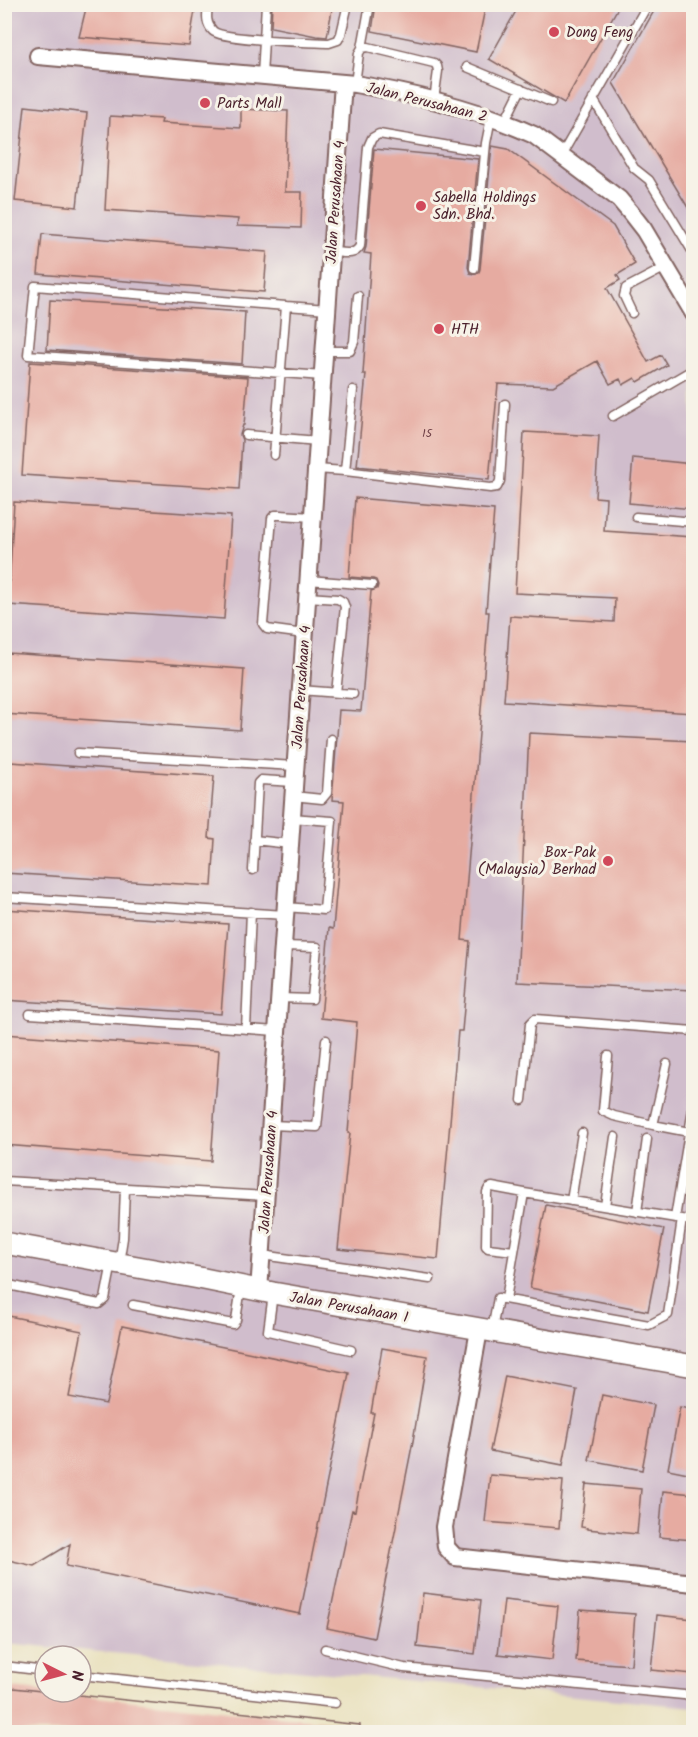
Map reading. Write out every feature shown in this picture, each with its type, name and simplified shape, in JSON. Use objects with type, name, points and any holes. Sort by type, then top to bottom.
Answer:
[{"type":"street","name":"Jalan Perusahaan 2","points":[[38,56],[349,84],[434,100],[498,120],[534,135],[619,199],[644,230],[693,314]]},
{"type":"street","name":"Jalan Perusahaan 4","points":[[258,1291],[332,252],[349,84]]},
{"type":"street","name":"Jalan Perusahaan 1","points":[[4,1243],[258,1291],[693,1366]]},
{"type":"street","points":[[485,1331],[449,1493],[444,1527],[446,1547],[455,1557],[693,1583]]},
{"type":"lane","points":[[208,4],[206,17],[208,25],[215,33],[232,37],[329,43],[338,40],[341,34],[348,4]]},
{"type":"lane","points":[[262,76],[266,4]]},
{"type":"lane","points":[[349,84],[362,48],[370,4]]},
{"type":"lane","points":[[561,156],[648,4]]},
{"type":"lane","points":[[362,48],[368,46],[434,63],[438,71],[434,100]]},
{"type":"lane","points":[[467,67],[551,102]]},
{"type":"lane","points":[[474,268],[485,152],[498,120],[521,89]]},
{"type":"lane","points":[[593,99],[633,168],[649,180],[693,254]]},
{"type":"lane","points":[[332,252],[353,253],[360,246],[368,147],[372,138],[379,134],[485,152]]},
{"type":"lane","points":[[632,313],[624,296],[626,288],[666,267]]},
{"type":"lane","points":[[323,376],[28,355],[35,286],[328,309]]},
{"type":"lane","points":[[325,351],[350,351],[354,342],[358,296]]},
{"type":"lane","points":[[274,455],[286,306]]},
{"type":"lane","points":[[614,416],[693,369]]},
{"type":"lane","points":[[345,471],[353,390]]},
{"type":"lane","points":[[316,469],[497,487],[500,481],[505,404]]},
{"type":"lane","points":[[246,435],[318,441]]},
{"type":"lane","points":[[304,634],[267,630],[263,624],[272,518],[275,515],[313,517]]},
{"type":"lane","points":[[636,517],[693,522]]},
{"type":"lane","points":[[308,580],[372,585]]},
{"type":"lane","points":[[307,597],[338,599],[345,607],[336,693]]},
{"type":"lane","points":[[300,690],[353,694]]},
{"type":"lane","points":[[78,753],[294,782],[322,799],[327,793],[331,739]]},
{"type":"lane","points":[[253,870],[258,783],[261,780],[294,782]]},
{"type":"lane","points":[[4,897],[251,912],[324,910],[332,821],[291,818]]},
{"type":"lane","points":[[254,840],[290,844]]},
{"type":"lane","points":[[246,1029],[251,912]]},
{"type":"lane","points":[[279,998],[312,999],[317,947],[283,946]]},
{"type":"lane","points":[[30,1014],[277,1031]]},
{"type":"lane","points":[[522,1100],[530,1024],[535,1019],[693,1031]]},
{"type":"lane","points":[[271,1125],[318,1127],[326,1040]]},
{"type":"lane","points":[[608,1056],[603,1111],[614,1116],[689,1132]]},
{"type":"lane","points":[[653,1125],[667,1064]]},
{"type":"lane","points":[[485,1331],[498,1298],[649,1325],[668,1315],[693,1103]]},
{"type":"lane","points":[[571,1201],[582,1133]]},
{"type":"lane","points":[[605,1206],[615,1137]]},
{"type":"lane","points":[[637,1212],[647,1139]]},
{"type":"lane","points":[[4,1181],[266,1196]]},
{"type":"lane","points":[[514,1251],[486,1246],[489,1188],[693,1221]]},
{"type":"lane","points":[[4,1284],[99,1304],[105,1299],[123,1238],[125,1189]]},
{"type":"lane","points":[[506,1299],[524,1193]]},
{"type":"lane","points":[[262,1255],[430,1279]]},
{"type":"lane","points":[[133,1305],[234,1324],[258,1291]]},
{"type":"lane","points":[[258,1291],[268,1331],[351,1350]]},
{"type":"lane","points":[[325,1649],[404,1668],[693,1696]]},
{"type":"lane","points":[[4,1666],[33,1670]]},
{"type":"lane","points":[[93,1676],[336,1703]]},
{"type":"shaded area","points":[[4,5],[693,5],[693,1707],[93,1651],[93,1644],[33,1646],[5,1643],[4,183],[11,83],[5,82]]},
{"type":"building","points":[[87,4],[196,4],[189,46],[79,37]]},
{"type":"building","points":[[272,4],[333,4],[327,37],[271,27]]},
{"type":"building","points":[[376,4],[486,4],[476,52],[372,31]]},
{"type":"building","name":"Dong Feng","points":[[520,4],[620,4],[564,103],[489,59]]},
{"type":"building","points":[[658,4],[693,4],[693,216],[613,83]]},
{"type":"building","points":[[25,106],[87,113],[77,207],[15,201]]},
{"type":"building","points":[[241,109],[288,111],[285,192],[302,192],[301,228],[237,226],[238,219],[105,210],[110,116],[162,119],[161,123],[241,128]]},
{"type":"building","points":[[492,146],[508,149],[613,226],[635,264],[617,275],[620,280],[607,288],[648,362],[661,355],[667,365],[638,382],[635,378],[623,385],[620,379],[610,384],[597,361],[553,386],[498,384],[489,480],[357,466],[366,374],[363,374],[371,254],[364,253],[374,149],[478,159],[468,267],[470,273],[474,274],[480,269]]},
{"type":"building","points":[[42,234],[267,252],[264,292],[38,274]]},
{"type":"building","points":[[50,300],[245,312],[242,364],[47,350]]},
{"type":"building","points":[[30,362],[248,377],[244,425],[240,435],[242,440],[239,489],[22,475]]},
{"type":"building","points":[[524,432],[599,436],[595,497],[606,498],[604,531],[693,537],[693,713],[504,701],[510,616],[614,622],[615,598],[515,593]]},
{"type":"building","points":[[633,458],[693,464],[693,509],[629,503]]},
{"type":"building","points":[[355,498],[494,510],[486,612],[489,612],[462,940],[470,941],[462,1031],[458,1031],[438,1259],[338,1249],[350,1133],[348,1133],[357,1022],[321,1018],[329,928],[333,929],[344,801],[332,800],[339,710],[361,711],[371,591],[377,589],[378,585],[373,579],[349,577]]},
{"type":"building","points":[[14,502],[231,516],[224,619],[8,605]]},
{"type":"building","points":[[7,653],[244,669],[240,730],[4,714]]},
{"type":"building","name":"Box-Pak (Malaysia) Berhad","points":[[529,733],[693,741],[693,990],[517,982]]},
{"type":"building","points":[[10,762],[214,776],[209,838],[215,839],[212,886],[4,873],[4,826],[6,826]]},
{"type":"building","points":[[4,909],[228,924],[221,1014],[4,1000]]},
{"type":"building","points":[[4,1034],[219,1050],[211,1161],[4,1145]]},
{"type":"building","points":[[546,1205],[664,1229],[648,1311],[530,1288]]},
{"type":"building","points":[[4,1315],[82,1331],[69,1397],[106,1404],[122,1326],[349,1373],[300,1614],[66,1566],[70,1544],[34,1566],[4,1559]]},
{"type":"building","points":[[382,1348],[427,1356],[413,1441],[374,1638],[327,1628],[352,1510],[355,1511],[374,1413],[371,1413]]},
{"type":"building","points":[[505,1376],[577,1390],[563,1465],[490,1451]]},
{"type":"building","points":[[602,1395],[654,1405],[642,1470],[589,1460]]},
{"type":"building","points":[[680,1407],[693,1410],[693,1474],[668,1469]]},
{"type":"building","points":[[490,1475],[563,1481],[559,1528],[485,1522]]},
{"type":"building","points":[[586,1484],[641,1489],[637,1534],[581,1527]]},
{"type":"building","points":[[663,1491],[693,1494],[693,1540],[659,1537]]},
{"type":"building","points":[[423,1593],[481,1600],[475,1654],[417,1647]]},
{"type":"building","points":[[504,1600],[558,1606],[552,1660],[498,1654]]},
{"type":"building","points":[[580,1610],[635,1614],[631,1665],[576,1661]]},
{"type":"building","points":[[657,1615],[693,1619],[693,1674],[651,1670]]},
{"type":"building","points":[[4,1687],[33,1690],[33,1704],[93,1704],[93,1696],[360,1725],[360,1732],[4,1732]]},
{"type":"place","name":"Dong Feng","points":[[554,32]]},
{"type":"place","name":"Parts Mall","points":[[205,103]]},
{"type":"place","name":"Sabella Holdings Sdn. Bhd.","points":[[421,206]]},
{"type":"place","name":"HTH","points":[[439,329]]},
{"type":"place","name":"Box-Pak (Malaysia) Berhad","points":[[608,861]]}]
